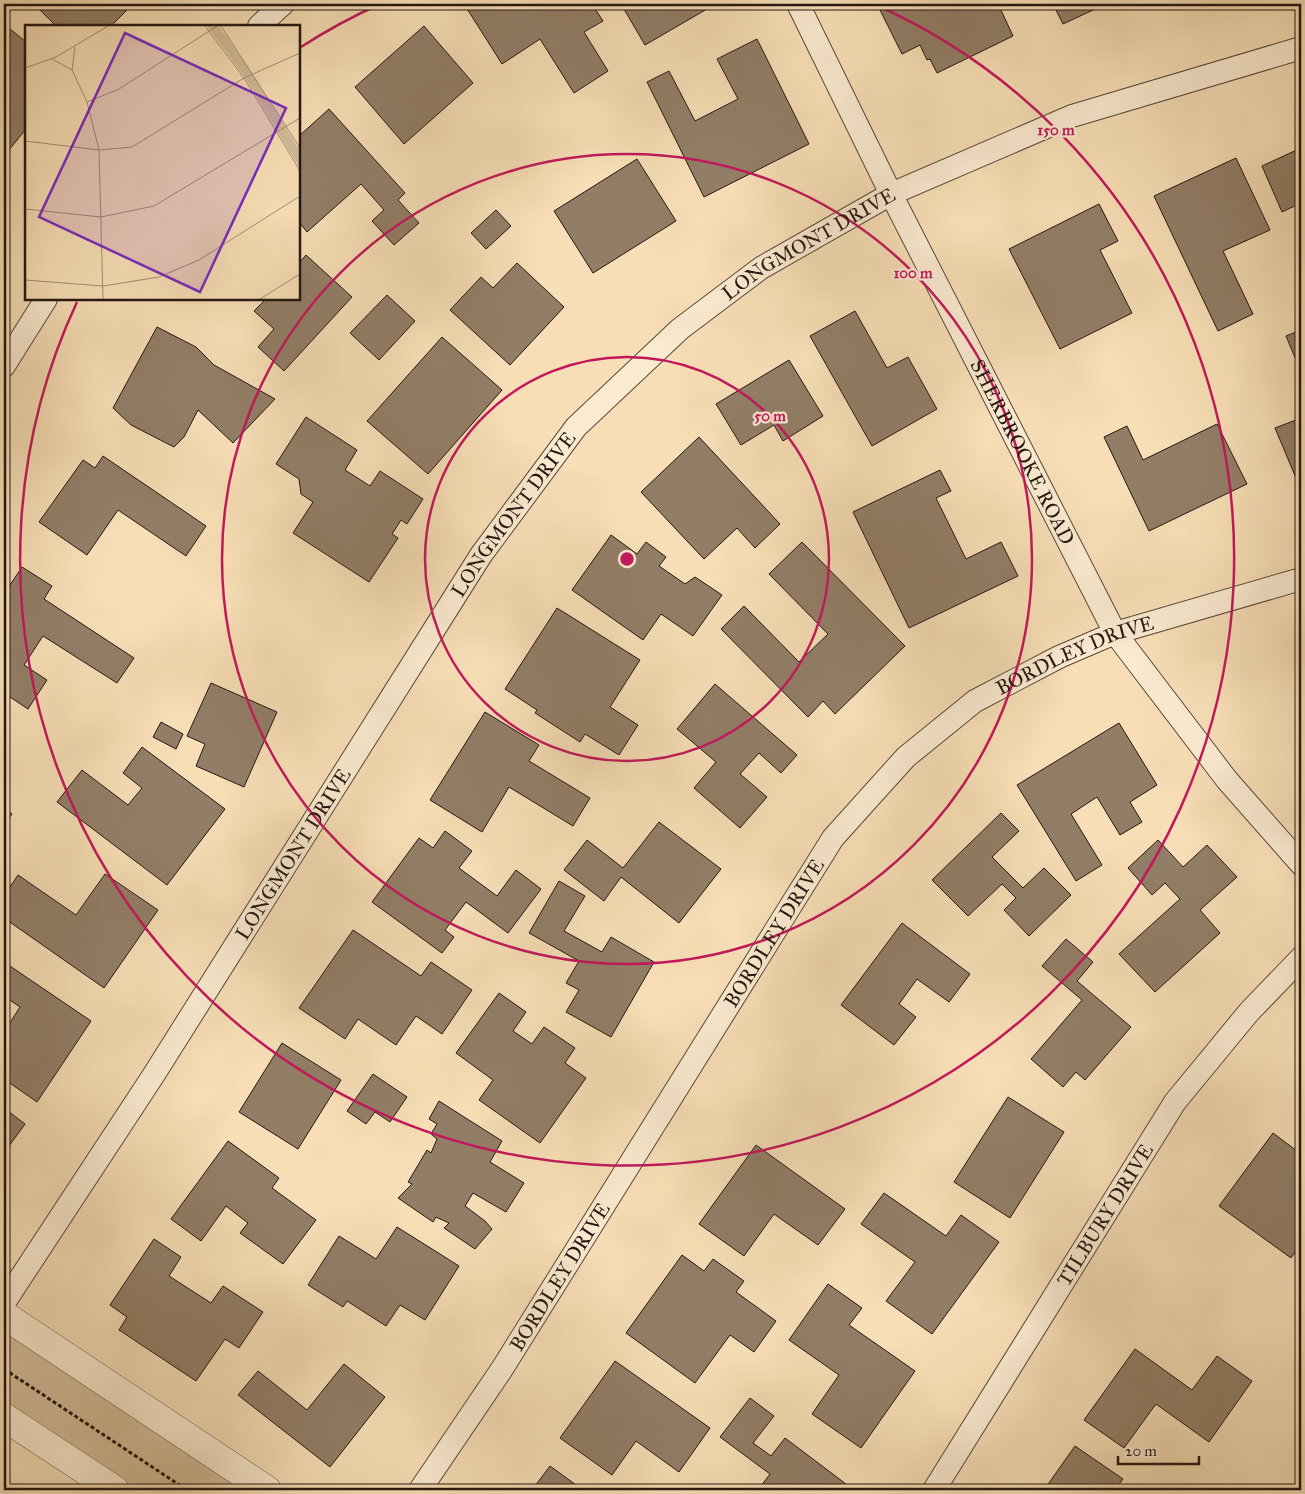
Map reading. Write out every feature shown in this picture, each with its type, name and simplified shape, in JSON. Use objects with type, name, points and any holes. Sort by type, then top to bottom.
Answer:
[{"type":"street","points":[[260,25],[282,4]]},
{"type":"street","name":"SHERBROOKE ROAD","points":[[798,4],[890,194],[1115,633],[1227,780],[1301,864]]},
{"type":"street","name":"LONGMONT DRIVE","points":[[4,1303],[153,1076],[481,555],[576,427],[680,329],[761,268],[890,194],[1072,116],[1301,48]]},
{"type":"street","points":[[4,366],[45,300]]},
{"type":"street","name":"BORDLEY DRIVE","points":[[420,1490],[502,1369],[833,838],[906,757],[975,701],[1059,657],[1115,633],[1301,579]]},
{"type":"street","name":"TILBURY DRIVE","points":[[934,1490],[1174,1102],[1250,1012],[1301,958]]},
{"type":"street","points":[[4,1316],[267,1490]]},
{"type":"street","points":[[4,1417],[115,1490]]},
{"type":"path","points":[[4,1369],[187,1490]]},
{"type":"shaded area","points":[[4,1325],[251,1490],[129,1490],[4,1408]]},
{"type":"building","points":[[34,4],[133,4],[112,25],[55,25]]},
{"type":"building","points":[[464,4],[565,4],[569,10],[578,4],[592,4],[603,21],[584,32],[608,71],[574,93],[540,39],[502,64]]},
{"type":"building","points":[[621,4],[705,4],[707,9],[645,45]]},
{"type":"building","points":[[877,4],[1008,4],[1000,8],[1013,36],[937,73],[930,59],[927,60],[920,45],[902,54]]},
{"type":"building","points":[[1053,4],[1106,4],[1063,24]]},
{"type":"building","points":[[4,24],[25,41],[25,130],[4,156],[4,87],[6,83],[4,81]]},
{"type":"building","points":[[424,26],[473,83],[404,144],[355,87]]},
{"type":"building","points":[[757,39],[809,144],[704,197],[647,82],[669,71],[695,121],[738,99],[717,59]]},
{"type":"building","points":[[329,109],[405,193],[398,200],[419,223],[394,245],[372,221],[384,210],[361,184],[307,232],[300,223],[300,135]]},
{"type":"building","points":[[1301,148],[1301,203],[1282,212],[1262,166]]},
{"type":"building","points":[[1236,158],[1270,230],[1223,251],[1253,314],[1218,331],[1154,196]]},
{"type":"building","points":[[637,159],[676,221],[593,273],[554,211]]},
{"type":"building","points":[[1099,204],[1118,241],[1100,250],[1132,313],[1060,349],[1009,249]]},
{"type":"building","points":[[496,210],[511,226],[486,249],[471,233]]},
{"type":"building","points":[[306,255],[352,297],[284,371],[258,347],[274,329],[254,311],[265,300],[300,300],[300,262]]},
{"type":"building","points":[[517,263],[564,307],[510,365],[450,310],[481,277],[493,288]]},
{"type":"building","points":[[387,295],[415,321],[379,360],[350,333]]},
{"type":"building","points":[[855,311],[887,368],[908,357],[937,409],[872,446],[810,336]]},
{"type":"building","points":[[157,327],[196,347],[214,365],[275,399],[233,443],[198,410],[184,437],[174,447],[131,425],[113,408]]},
{"type":"building","points":[[1301,330],[1301,372],[1286,336]]},
{"type":"building","points":[[442,337],[502,390],[428,474],[367,421]]},
{"type":"building","points":[[789,360],[823,416],[783,441],[774,425],[741,445],[716,404]]},
{"type":"building","points":[[306,417],[357,450],[345,470],[370,486],[380,471],[423,499],[407,524],[401,520],[392,534],[398,538],[369,582],[293,533],[313,502],[301,494],[299,479],[276,464]]},
{"type":"building","points":[[1301,418],[1301,490],[1275,428]]},
{"type":"building","points":[[1217,424],[1247,484],[1149,531],[1104,437],[1127,426],[1143,460]]},
{"type":"building","points":[[699,437],[780,524],[755,548],[737,528],[704,559],[641,492]]},
{"type":"building","points":[[103,456],[206,526],[186,556],[118,510],[87,555],[39,522],[83,460],[95,468]]},
{"type":"building","points":[[940,470],[951,491],[936,498],[966,559],[1001,542],[1018,576],[909,628],[853,512]]},
{"type":"building","points":[[611,535],[637,554],[646,542],[666,557],[659,566],[685,584],[695,577],[722,595],[693,636],[661,614],[643,640],[572,590]]},
{"type":"building","points":[[802,542],[905,646],[835,714],[823,701],[808,717],[721,629],[744,606],[799,662],[828,634],[769,574]]},
{"type":"building","points":[[22,567],[52,586],[44,599],[134,658],[117,683],[43,636],[24,665],[47,680],[28,709],[4,693],[4,586],[8,588]]},
{"type":"building","points":[[557,608],[640,660],[610,707],[638,725],[619,755],[585,734],[580,742],[535,713],[537,710],[505,689]]},
{"type":"building","points":[[211,683],[277,712],[244,787],[196,766],[205,744],[187,736]]},
{"type":"building","points":[[715,684],[797,755],[781,773],[759,753],[740,774],[767,797],[740,828],[694,788],[716,762],[677,729]]},
{"type":"building","points":[[485,712],[539,745],[529,761],[590,798],[573,826],[509,787],[482,832],[430,800]]},
{"type":"building","points":[[1301,719],[1301,733],[1295,724]]},
{"type":"building","points":[[161,722],[183,734],[176,749],[153,737]]},
{"type":"building","points":[[1119,723],[1157,785],[1130,802],[1142,822],[1120,835],[1097,797],[1071,814],[1102,865],[1076,881],[1017,785]]},
{"type":"building","points":[[142,747],[225,809],[167,885],[57,802],[82,770],[128,805],[142,788],[123,773]]},
{"type":"building","points":[[4,808],[12,814],[4,825]]},
{"type":"building","points":[[1001,813],[1019,831],[992,857],[1023,888],[1044,868],[1071,895],[1029,936],[1004,910],[1016,898],[1002,884],[968,916],[932,880]]},
{"type":"building","points":[[659,822],[721,869],[679,923],[621,877],[604,901],[564,870],[587,840],[623,868]]},
{"type":"building","points":[[445,831],[472,851],[459,868],[497,896],[516,870],[541,889],[508,933],[466,902],[445,930],[454,937],[442,953],[372,902],[419,838],[433,848]]},
{"type":"building","points":[[1158,840],[1183,867],[1207,845],[1237,877],[1200,910],[1220,933],[1155,992],[1119,954],[1180,899],[1165,883],[1152,895],[1128,868]]},
{"type":"building","points":[[105,874],[158,910],[104,988],[4,918],[4,896],[18,875],[76,915]]},
{"type":"building","points":[[559,881],[585,896],[564,931],[602,952],[611,937],[654,962],[611,1037],[566,1012],[579,990],[566,983],[579,961],[529,933]]},
{"type":"building","points":[[902,923],[970,974],[949,1002],[917,979],[899,1004],[916,1017],[894,1045],[841,1005]]},
{"type":"building","points":[[353,930],[421,976],[431,962],[472,990],[442,1034],[416,1016],[396,1045],[358,1019],[345,1039],[299,1008]]},
{"type":"building","points":[[1066,939],[1093,962],[1077,981],[1131,1027],[1085,1080],[1076,1072],[1063,1087],[1031,1059],[1082,1000],[1042,966]]},
{"type":"building","points":[[4,962],[91,1021],[37,1102],[4,1079],[4,1032],[20,1007],[4,996]]},
{"type":"building","points":[[499,993],[526,1012],[513,1031],[532,1044],[544,1027],[575,1048],[565,1063],[586,1078],[540,1143],[479,1100],[493,1080],[456,1053]]},
{"type":"building","points":[[282,1043],[341,1080],[298,1149],[239,1112]]},
{"type":"building","points":[[373,1074],[407,1097],[390,1122],[375,1112],[366,1124],[347,1111]]},
{"type":"building","points":[[1008,1097],[1064,1132],[1010,1218],[954,1182]]},
{"type":"building","points":[[439,1101],[502,1141],[490,1162],[524,1183],[506,1212],[473,1193],[465,1206],[485,1221],[492,1229],[475,1249],[444,1228],[449,1223],[436,1217],[433,1222],[398,1198],[412,1184],[408,1182],[427,1150],[431,1153],[437,1139],[431,1134],[437,1124],[429,1119]]},
{"type":"building","points":[[4,1108],[25,1124],[4,1153]]},
{"type":"building","points":[[1273,1133],[1301,1154],[1301,1243],[1291,1258],[1219,1206]]},
{"type":"building","points":[[228,1141],[279,1178],[272,1188],[316,1220],[283,1264],[240,1233],[248,1223],[226,1206],[201,1241],[171,1219]]},
{"type":"building","points":[[756,1145],[845,1209],[818,1245],[774,1214],[744,1256],[699,1224]]},
{"type":"building","points":[[884,1193],[946,1236],[961,1215],[999,1242],[932,1334],[886,1301],[915,1262],[861,1224]]},
{"type":"building","points":[[397,1227],[459,1266],[425,1320],[400,1305],[386,1326],[347,1301],[343,1307],[308,1285],[339,1236],[376,1259]]},
{"type":"building","points":[[154,1239],[181,1257],[169,1276],[211,1303],[223,1286],[263,1312],[239,1348],[225,1339],[196,1381],[119,1330],[127,1317],[110,1305]]},
{"type":"building","points":[[682,1255],[704,1271],[713,1259],[744,1281],[736,1292],[776,1321],[754,1352],[730,1335],[695,1383],[626,1333]]},
{"type":"building","points":[[828,1284],[862,1308],[849,1325],[915,1371],[861,1448],[812,1414],[839,1375],[789,1340]]},
{"type":"building","points":[[1135,1349],[1192,1390],[1217,1356],[1252,1381],[1209,1442],[1156,1404],[1124,1448],[1084,1420]]},
{"type":"building","points":[[615,1361],[710,1428],[679,1472],[636,1441],[612,1475],[560,1438]]},
{"type":"building","points":[[344,1364],[385,1397],[330,1467],[238,1395],[258,1371],[307,1410]]},
{"type":"building","points":[[750,1398],[774,1416],[753,1443],[771,1456],[785,1438],[846,1484],[841,1490],[758,1490],[770,1474],[720,1437]]},
{"type":"building","points":[[1075,1446],[1123,1479],[1115,1490],[1044,1490]]},
{"type":"building","points":[[550,1466],[583,1490],[532,1490]]},
{"type":"building","points":[[4,1479],[17,1490],[4,1490]]}]
